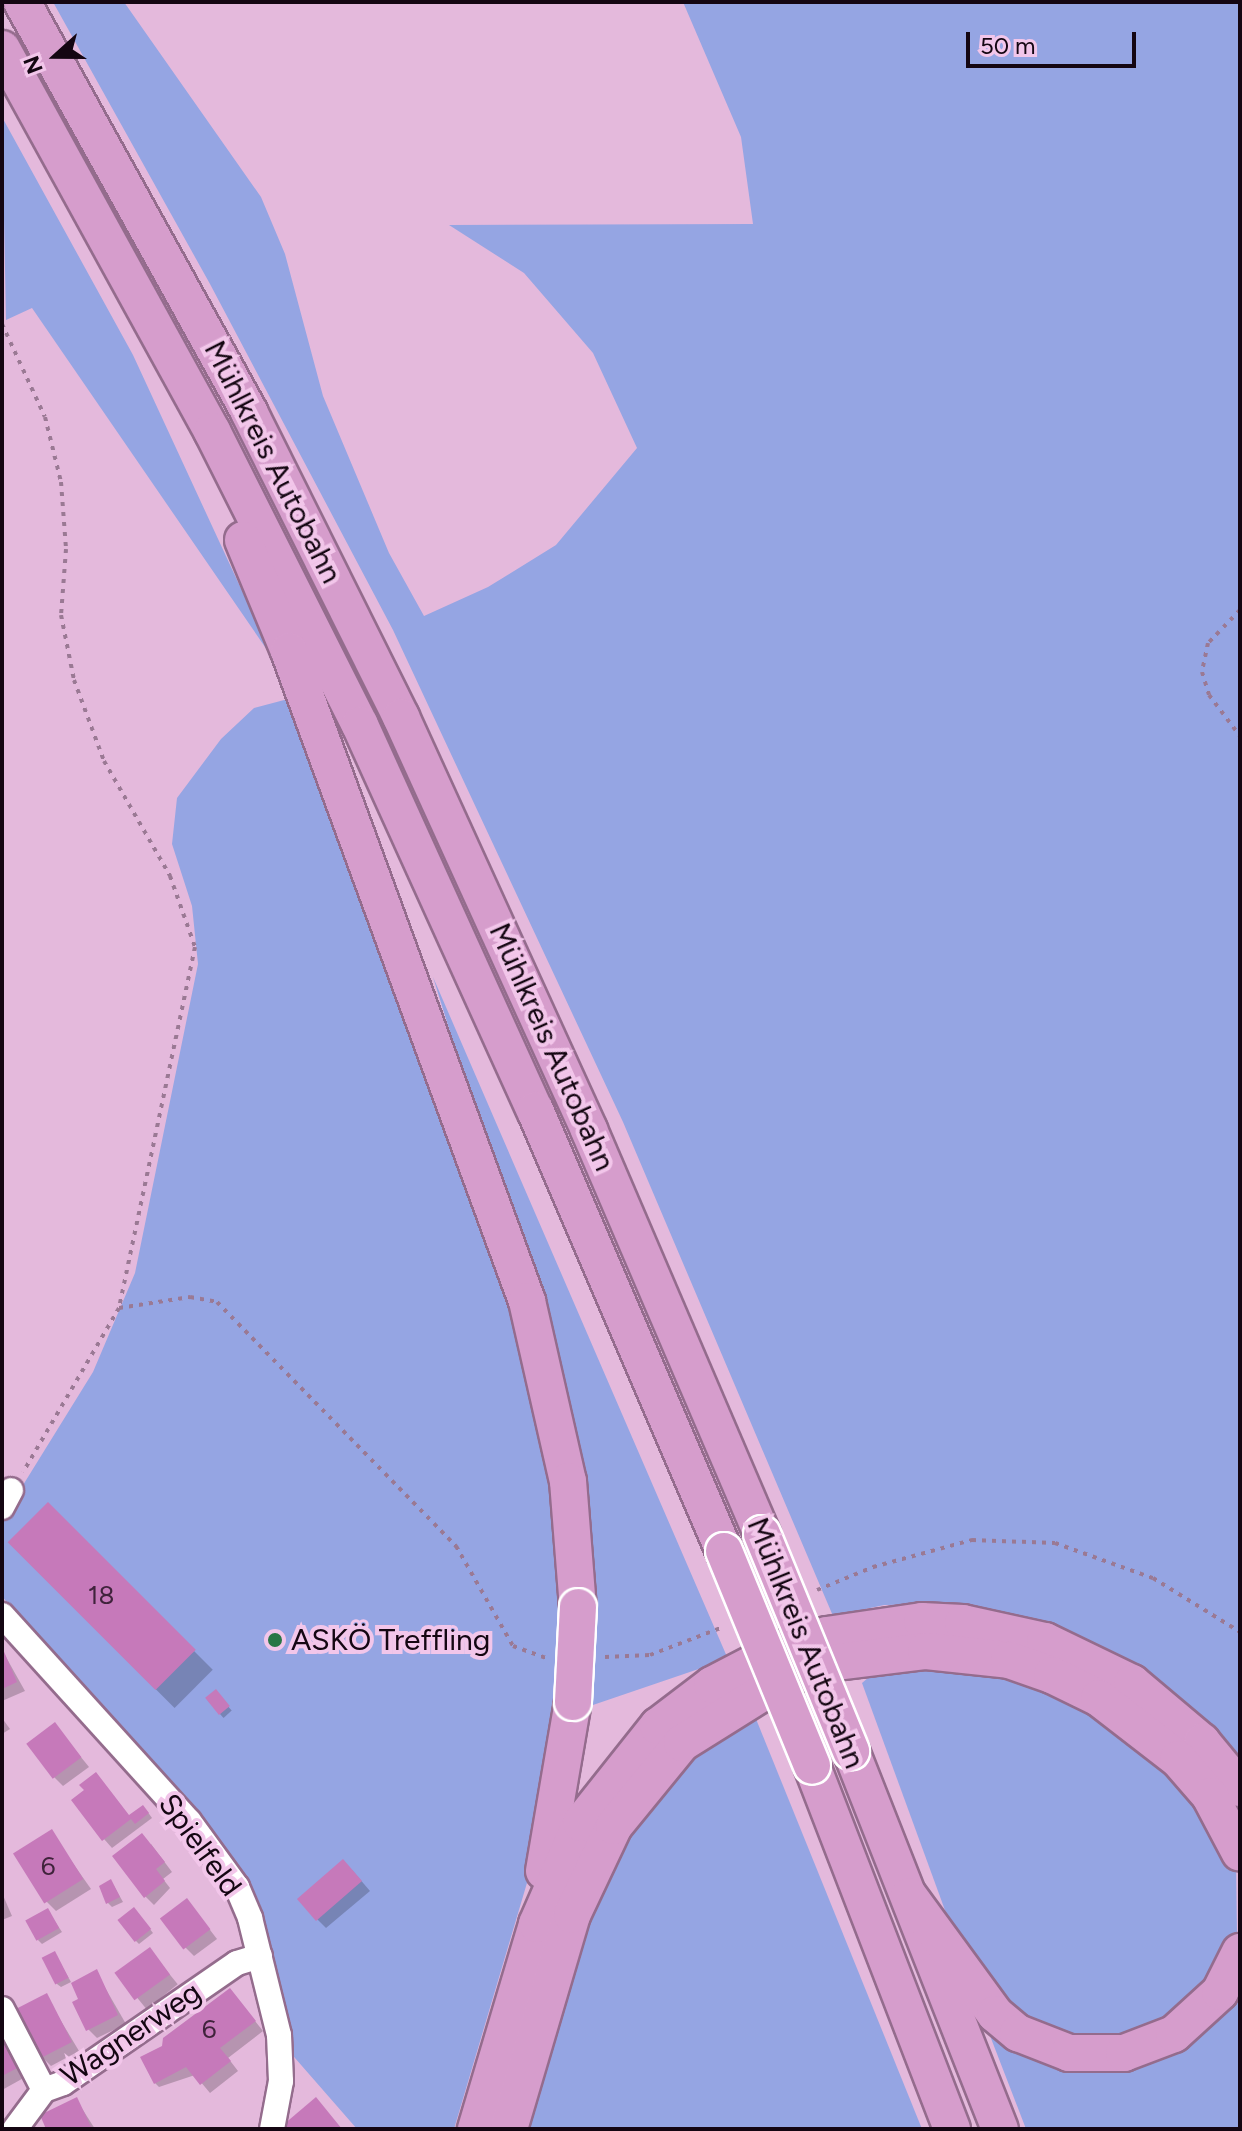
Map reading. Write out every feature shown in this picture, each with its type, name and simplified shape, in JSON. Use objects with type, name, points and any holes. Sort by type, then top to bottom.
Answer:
[{"type":"highway","name":"Mühlkreis Autobahn","points":[[22,2],[249,412],[401,717],[589,1130],[762,1534],[1000,2129]]},
{"type":"highway","name":"Mühlkreis Autobahn","points":[[2,49],[212,431],[360,725],[453,926],[724,1551],[812,1766],[952,2129]]},
{"type":"highway","points":[[212,431],[238,529],[294,665],[527,1301],[568,1481],[578,1607],[573,1702],[537,1924]]},
{"type":"highway","points":[[476,2129],[537,1924],[581,1823],[658,1726],[745,1666],[781,1649],[852,1630],[922,1621],[963,1623],[1059,1646],[1132,1683],[1168,1711],[1240,1788]]},
{"type":"highway","points":[[509,2129],[572,1915],[614,1826],[682,1743],[786,1678],[829,1663],[926,1651],[1009,1660],[1052,1675],[1099,1698],[1178,1759],[1210,1796],[1240,1853]]},
{"type":"highway","points":[[909,1896],[995,2014],[1018,2033],[1069,2053],[1124,2053],[1174,2034],[1220,1992],[1240,1952]]},
{"type":"street","name":"Spielfeld","points":[[2,1615],[213,1851],[237,1887],[260,1956],[282,2059],[272,2129]]},
{"type":"street","name":"Wagnerweg","points":[[15,2129],[44,2090],[63,2083],[237,1963],[260,1956]]},
{"type":"street","points":[[2,2009],[44,2090]]},
{"type":"path","points":[[2,324],[54,444],[65,516],[61,615],[74,680],[104,761],[170,876],[195,947],[119,1308],[107,1336],[6,1498]]},
{"type":"path","points":[[1240,610],[1208,643],[1202,672],[1209,695],[1240,736]]},
{"type":"path","points":[[119,1308],[190,1297],[217,1302],[456,1546],[513,1646],[541,1659],[555,1658]]},
{"type":"path","points":[[815,1590],[873,1567],[972,1540],[1041,1542],[1110,1559],[1153,1578],[1240,1632]]},
{"type":"path","points":[[595,1657],[650,1655],[729,1625]]},
{"type":"shaded area","points":[[53,2],[124,2],[261,197],[285,254],[323,396],[389,553],[424,616],[488,587],[556,545],[637,448],[593,353],[524,273],[449,225],[753,224],[741,137],[683,2],[1240,2],[1240,1771],[1054,1627],[995,1610],[943,1604],[884,1605],[833,1616],[623,1122],[393,630],[210,284]]},
{"type":"shaded area","points":[[2,117],[133,355],[274,660],[32,308],[6,320]]},
{"type":"shaded area","points":[[288,699],[495,1244],[545,1420],[564,1638],[532,1866],[454,2129],[357,2129],[288,2050],[268,1943],[2,1596],[2,1519],[93,1372],[135,1273],[198,964],[192,906],[172,844],[177,798],[221,739],[254,708]]},
{"type":"shaded area","points":[[433,977],[728,1659],[590,1706],[567,1408]]},
{"type":"shaded area","points":[[887,1662],[1020,1671],[1148,1741],[1236,1863],[1237,1934],[1227,1964],[1194,2008],[1121,2045],[1025,2027],[959,1943],[946,1913],[862,1683]]},
{"type":"shaded area","points":[[752,1709],[922,2129],[520,2129],[601,1871],[669,1769]]},
{"type":"shaded area","points":[[1240,1981],[1240,2129],[1026,2129],[982,2015],[1101,2065]]},
{"type":"building","points":[[48,1502],[196,1650],[155,1690],[8,1542]]},
{"type":"building","points":[[2,1647],[17,1682],[2,1689]]},
{"type":"building","points":[[216,1689],[230,1706],[219,1715],[205,1698]]},
{"type":"building","points":[[55,1722],[81,1757],[53,1779],[26,1744]]},
{"type":"building","points":[[96,1772],[129,1815],[143,1805],[149,1813],[135,1824],[131,1819],[102,1841],[71,1800],[84,1790],[79,1785]]},
{"type":"building","points":[[52,1829],[83,1879],[44,1903],[13,1853]]},
{"type":"building","points":[[142,1833],[165,1862],[156,1869],[165,1881],[144,1898],[112,1856]]},
{"type":"building","points":[[343,1859],[362,1881],[316,1921],[297,1899]]},
{"type":"building","points":[[111,1879],[120,1897],[106,1904],[99,1886]]},
{"type":"building","points":[[187,1898],[210,1929],[183,1950],[160,1918]]},
{"type":"building","points":[[134,1907],[151,1929],[135,1942],[117,1920]]},
{"type":"building","points":[[48,1908],[59,1928],[36,1941],[25,1921]]},
{"type":"building","points":[[150,1947],[170,1975],[134,2000],[114,1973]]},
{"type":"building","points":[[55,1951],[69,1978],[55,1985],[42,1958]]},
{"type":"building","points":[[97,1969],[118,2015],[86,2031],[72,2002],[78,1999],[71,1983]]},
{"type":"building","points":[[230,1988],[256,2021],[220,2048],[231,2061],[200,2085],[186,2067],[154,2084],[140,2057],[162,2046],[163,2038]]},
{"type":"building","points":[[47,1993],[72,2042],[41,2058],[16,2009]]},
{"type":"building","points":[[2,2029],[21,2066],[2,2076]]},
{"type":"building","points":[[77,2097],[92,2129],[46,2129],[40,2115]]},
{"type":"building","points":[[316,2097],[342,2129],[286,2129],[283,2125]]},
{"type":"place","name":"ASKÖ Treffling","points":[[275,1640]]}]
